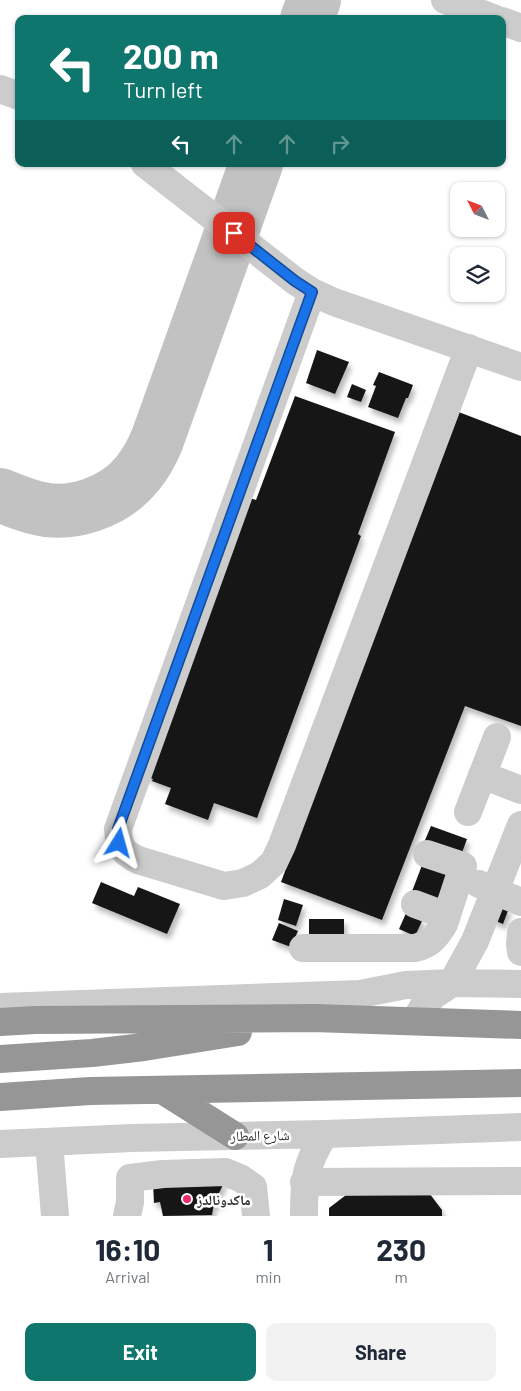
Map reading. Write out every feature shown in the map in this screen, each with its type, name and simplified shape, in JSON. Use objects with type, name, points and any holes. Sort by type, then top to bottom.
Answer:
[{"type":"highway","points":[[0,1059],[144,1047],[314,1018]]},
{"type":"highway","points":[[0,1022],[35,1020],[314,1018],[521,1025]]},
{"type":"highway","points":[[0,1097],[90,1091],[521,1083]]},
{"type":"highway","points":[[162,1090],[235,1136]]},
{"type":"street","points":[[445,0],[485,15]]},
{"type":"street","points":[[506,22],[521,28]]},
{"type":"street","points":[[0,89],[15,95]]},
{"type":"street","points":[[149,167],[295,281],[312,292],[334,302],[521,367]]},
{"type":"street","points":[[312,292],[118,829],[119,843],[126,854],[138,860],[224,886],[243,883],[260,875],[274,862],[286,836],[469,348]]},
{"type":"street","points":[[468,812],[497,736]]},
{"type":"street","points":[[482,775],[521,790]]},
{"type":"street","points":[[415,1021],[423,1007],[434,995],[452,983],[475,941],[521,825]]},
{"type":"street","points":[[303,948],[421,947],[433,940],[447,916],[463,866],[427,854]]},
{"type":"street","points":[[461,875],[495,892],[521,902]]},
{"type":"street","points":[[415,904],[447,916]]},
{"type":"street","points":[[521,932],[521,952]]},
{"type":"street","points":[[0,1007],[360,994],[410,985],[452,983],[521,984]]},
{"type":"street","name":"شارع المطار","points":[[0,1144],[132,1138],[271,1136],[521,1127]]},
{"type":"street","points":[[304,1216],[304,1182],[311,1158],[325,1134]]},
{"type":"street","points":[[271,1136],[280,1142],[290,1155],[304,1182]]},
{"type":"street","points":[[127,1216],[130,1202],[132,1138]]},
{"type":"street","points":[[50,1142],[55,1216]]},
{"type":"street","points":[[130,1178],[163,1174],[225,1172],[240,1178],[253,1187],[256,1216]]},
{"type":"street","points":[[304,1182],[521,1181]]},
{"type":"building","points":[[317,350],[349,362],[335,394],[306,383]]},
{"type":"building","points":[[379,372],[413,385],[398,418],[368,407],[376,386],[373,385]]},
{"type":"building","points":[[352,384],[366,390],[361,402],[347,397]]},
{"type":"building","points":[[295,396],[395,432],[358,534],[361,536],[257,818],[214,803],[208,820],[165,804],[171,788],[152,781],[153,779],[141,774],[244,496],[256,500]]},
{"type":"building","points":[[456,411],[521,436],[521,726],[465,706],[382,920],[281,882]]},
{"type":"building","points":[[431,826],[467,839],[460,858],[423,845]]},
{"type":"building","points":[[424,860],[449,869],[436,903],[411,894]]},
{"type":"building","points":[[101,882],[134,896],[138,887],[180,904],[167,934],[92,903]]},
{"type":"building","points":[[284,899],[303,905],[296,926],[278,920]]},
{"type":"building","points":[[497,903],[509,908],[503,924],[491,919]]},
{"type":"building","points":[[407,911],[423,919],[415,936],[399,929]]},
{"type":"building","points":[[309,919],[344,919],[344,940],[309,941]]},
{"type":"building","points":[[279,923],[298,931],[291,947],[272,940]]},
{"type":"building","name":"ماكدونالدز","points":[[225,1181],[218,1195],[223,1203],[214,1203],[212,1215],[163,1216],[160,1202],[154,1203],[153,1182]]},
{"type":"building","points":[[423,1185],[442,1210],[442,1216],[329,1216],[329,1208],[346,1195]]},
{"type":"taxiway","points":[[308,15],[314,0]]},
{"type":"taxiway","points":[[0,495],[37,508],[50,510],[78,509],[92,505],[117,492],[138,473],[149,457],[157,440],[255,167]]},
{"type":"place","name":"ماكدونالدز","points":[[187,1199]]},
{"type":"route","points":[[119,843],[118,829],[312,292],[234,233]]}]
